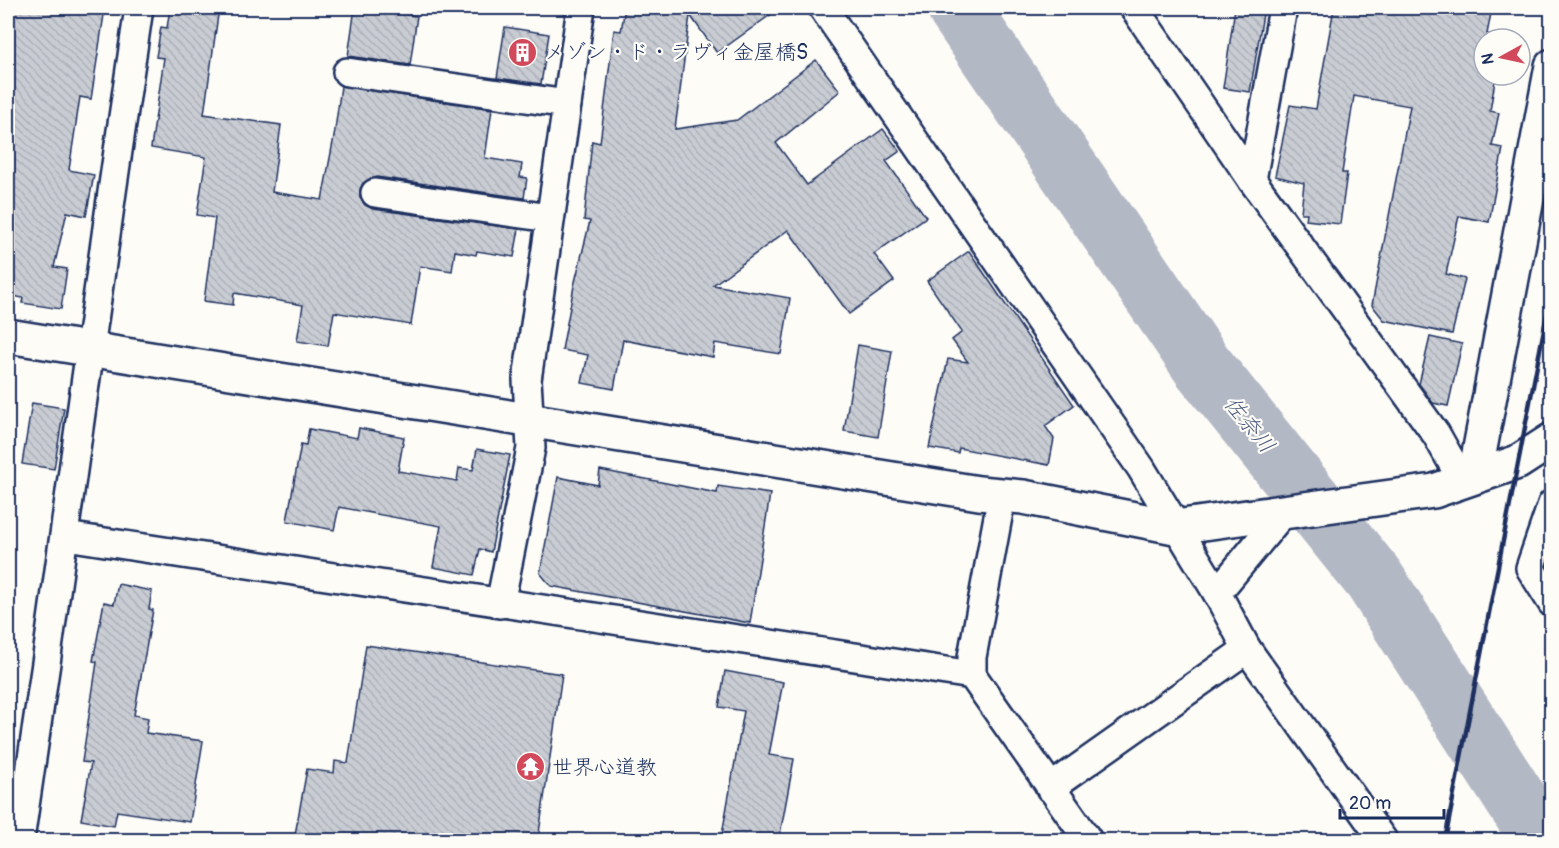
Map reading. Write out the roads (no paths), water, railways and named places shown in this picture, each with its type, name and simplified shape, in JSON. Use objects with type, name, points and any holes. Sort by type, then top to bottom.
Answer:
[{"type":"street","points":[[20,840],[66,536],[91,350],[93,312],[139,8]]},
{"type":"street","points":[[500,604],[531,448],[527,380],[581,8]]},
{"type":"street","points":[[823,8],[1141,468],[1175,527],[1218,593],[1247,649],[1383,840]]},
{"type":"street","points":[[1134,8],[1252,180],[1468,478]]},
{"type":"street","points":[[1252,180],[1283,8]]},
{"type":"street","points":[[1468,478],[1551,66]]},
{"type":"street","points":[[347,72],[567,104]]},
{"type":"street","points":[[375,193],[550,218]]},
{"type":"street","points":[[8,336],[1002,495],[1175,527],[1282,514],[1434,491],[1518,462],[1551,440]]},
{"type":"street","points":[[1002,495],[972,657],[972,675],[1088,840]]},
{"type":"street","points":[[1551,504],[1530,568],[1551,603]]},
{"type":"street","points":[[1218,593],[1282,514]]},
{"type":"street","points":[[66,536],[972,675]]},
{"type":"street","points":[[1050,788],[1247,649]]},
{"type":"waterway","name":"佐奈川","points":[[958,8],[1202,365],[1374,579],[1542,840]]},
{"type":"railway","points":[[1445,840],[1552,288]]},
{"type":"place","name":"メゾン・ド・ラヴィ金屋橋S","points":[[523,52]]},
{"type":"place","name":"世界心道教","points":[[531,767]]}]
